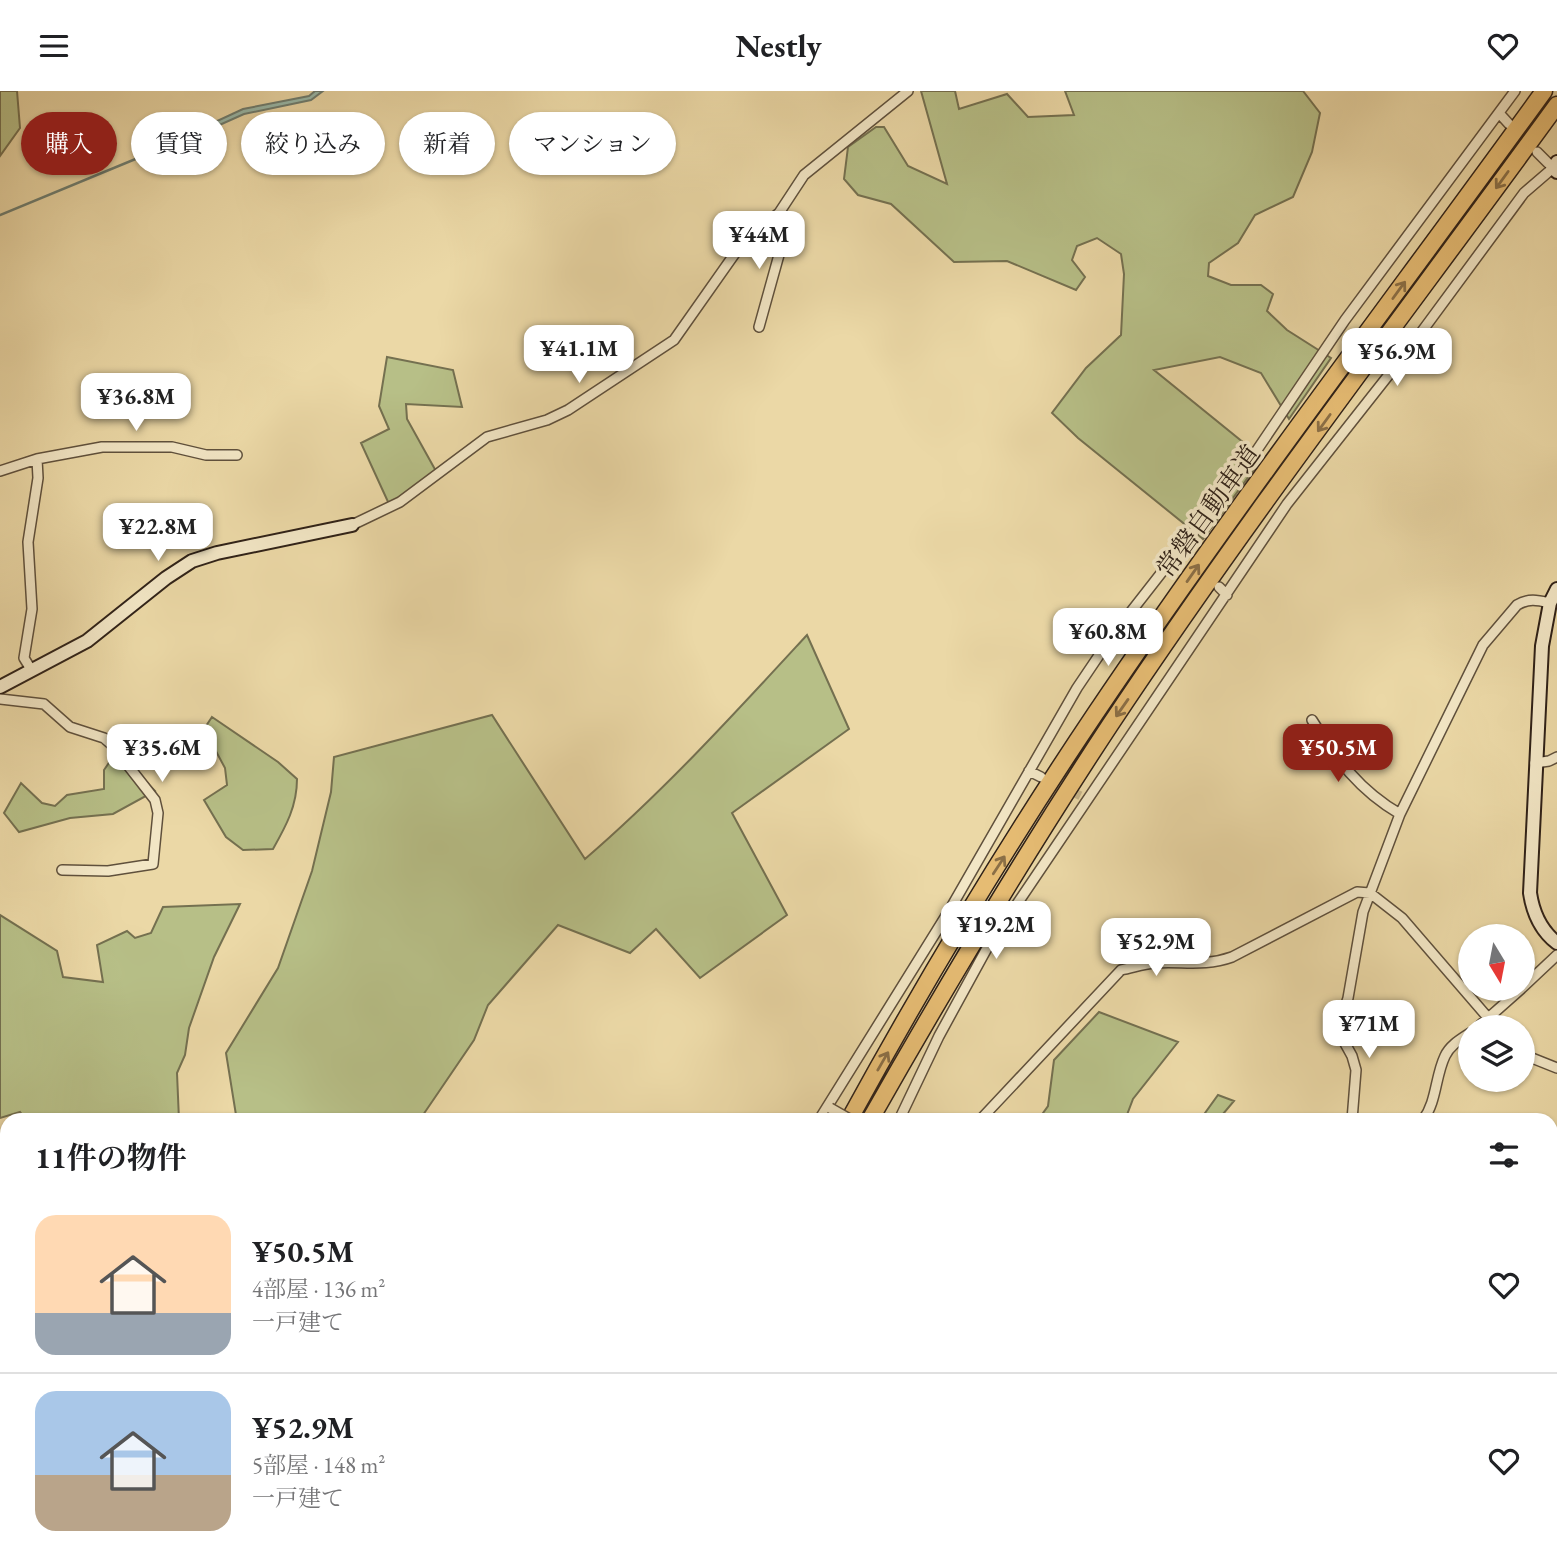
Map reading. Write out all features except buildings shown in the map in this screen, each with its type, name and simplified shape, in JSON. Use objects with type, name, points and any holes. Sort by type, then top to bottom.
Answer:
[{"type":"highway","name":"常磐自動車道","points":[[854,1113],[992,876],[1094,716],[1201,561],[1544,91]]},
{"type":"highway","name":"常磐自動車道","points":[[874,1113],[1008,883],[1111,724],[1215,573],[1557,105]]},
{"type":"street","points":[[0,687],[87,641],[166,577],[192,561],[217,553],[352,525],[383,512],[421,489],[487,437],[547,421],[568,410],[674,340],[743,242],[779,213],[804,175],[908,91]]},
{"type":"street","points":[[824,1113],[948,911],[1077,688],[1112,636],[1180,558],[1358,302],[1515,91]]},
{"type":"street","points":[[1499,113],[1509,124]]},
{"type":"street","points":[[902,1113],[939,1036],[986,950],[1084,798],[1227,595],[1287,504],[1406,353],[1524,193],[1556,167],[1537,152]]},
{"type":"street","points":[[759,327],[787,226],[779,213]]},
{"type":"street","points":[[0,471],[37,459],[102,447],[172,447],[206,454],[237,456]]},
{"type":"street","points":[[32,670],[24,658],[32,609],[28,542],[38,478],[37,459]]},
{"type":"street","points":[[1219,587],[1227,595]]},
{"type":"street","points":[[1557,589],[1550,603],[1542,646],[1530,893],[1535,917],[1557,943]]},
{"type":"street","points":[[1353,1113],[1356,1070],[1352,1056],[1340,1036],[1341,1020],[1348,998],[1363,912],[1400,814],[1483,645],[1517,605],[1536,600],[1550,603]]},
{"type":"street","points":[[0,699],[44,704],[70,727],[104,738],[155,800],[158,813],[153,865],[108,871],[62,870]]},
{"type":"street","points":[[1312,720],[1332,753],[1352,777],[1379,802],[1400,814]]},
{"type":"street","points":[[1535,762],[1549,761],[1557,757]]},
{"type":"street","points":[[1029,771],[1041,777]]},
{"type":"street","points":[[987,1113],[1121,971],[1153,963],[1194,965],[1232,957],[1357,891],[1370,893],[1402,918],[1484,1015]]},
{"type":"street","points":[[1535,976],[1557,955]]},
{"type":"street","points":[[1493,1015],[1508,1001]]},
{"type":"street","points":[[1428,1113],[1445,1055],[1458,1041]]},
{"type":"street","points":[[1535,1059],[1557,1067]]},
{"type":"street","points":[[828,1107],[838,1113]]},
{"type":"green space","points":[[0,91],[17,91],[20,128],[0,156]]},
{"type":"green space","points":[[921,91],[955,91],[959,109],[1007,94],[1028,117],[1074,115],[1065,91],[1303,91],[1320,113],[1312,152],[1293,197],[1255,215],[1238,243],[1209,263],[1208,276],[1231,285],[1261,285],[1273,294],[1267,311],[1287,330],[1331,358],[1289,419],[1261,373],[1220,357],[1154,370],[1244,443],[1260,461],[1203,539],[1078,438],[1052,413],[1086,368],[1121,335],[1124,274],[1121,254],[1097,238],[1077,246],[1072,260],[1085,277],[1076,290],[1007,261],[954,262],[891,204],[858,195],[844,179],[848,147],[876,127],[884,127],[908,166],[947,184]]},
{"type":"green space","points":[[387,357],[453,370],[462,407],[406,404],[407,419],[437,473],[389,504],[361,443],[389,429],[379,406]]},
{"type":"green space","points":[[807,635],[849,729],[732,813],[787,915],[700,978],[656,929],[630,953],[558,925],[488,1005],[474,1040],[424,1113],[236,1113],[226,1053],[278,968],[312,871],[331,792],[334,757],[492,715],[585,859],[615,833],[727,722]]},
{"type":"green space","points":[[212,717],[278,762],[297,779],[293,807],[273,849],[243,850],[226,837],[204,800],[227,785],[225,768],[204,729]]},
{"type":"green space","points":[[117,751],[155,791],[113,814],[70,818],[19,832],[4,813],[21,783],[42,803],[55,806],[67,795],[104,789],[104,770]]},
{"type":"green space","points":[[240,904],[214,957],[189,1028],[185,1055],[177,1073],[179,1113],[0,1113],[0,915],[57,951],[63,977],[103,982],[97,945],[127,931],[135,938],[151,933],[163,907]]},
{"type":"green space","points":[[1099,1012],[1178,1042],[1133,1099],[1128,1113],[1043,1113],[1048,1106],[1054,1060]]},
{"type":"green space","points":[[1218,1095],[1234,1101],[1224,1113],[1205,1113]]},
{"type":"shaded area","points":[[315,91],[323,91],[311,100],[254,112],[241,112],[241,115],[227,122],[227,116],[243,109],[309,96]]},
{"type":"waterway","points":[[0,215],[131,161]]},
{"type":"tunnel","points":[[1048,780],[1081,796]]}]
